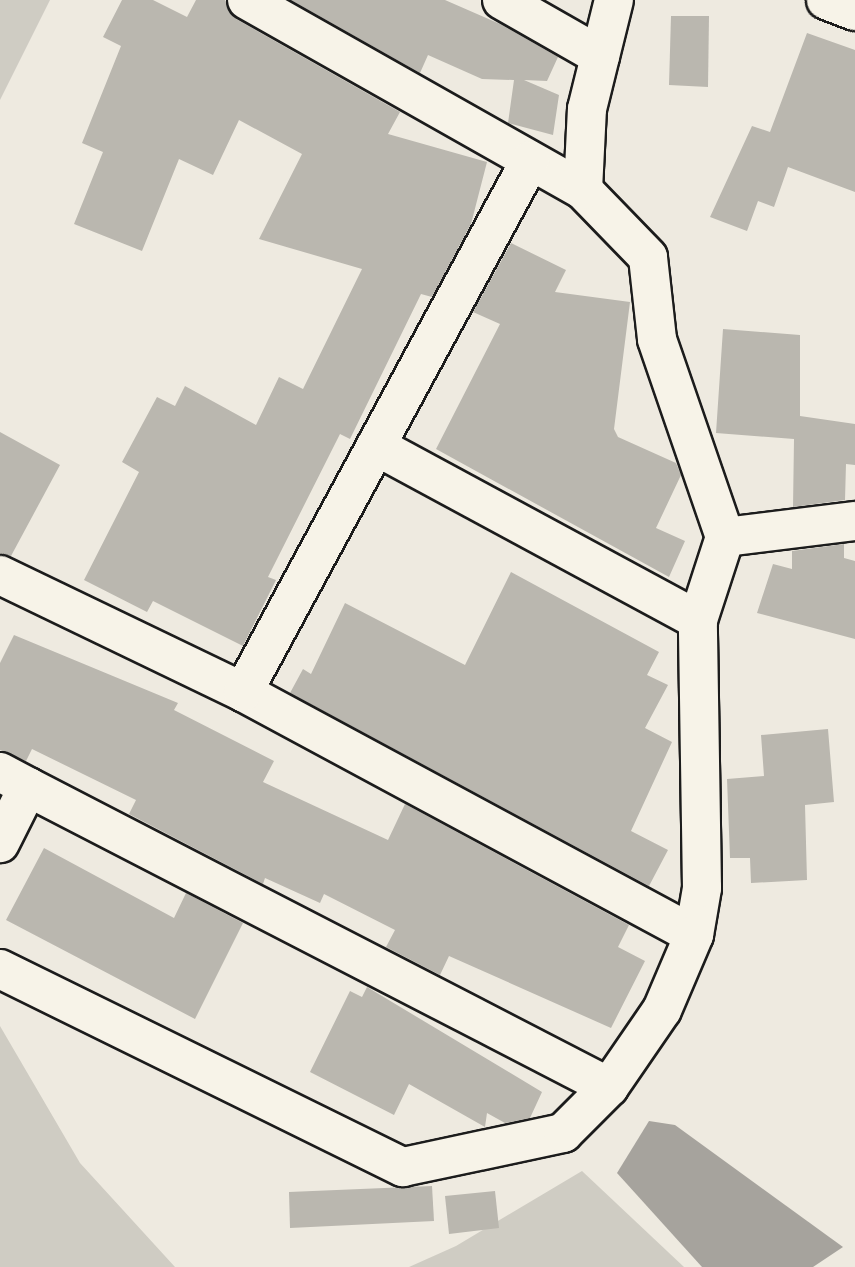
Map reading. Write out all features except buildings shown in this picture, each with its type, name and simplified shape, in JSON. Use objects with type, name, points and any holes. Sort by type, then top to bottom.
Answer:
[{"type":"street","points":[[0,969],[403,1167],[563,1133],[609,1087],[662,1010],[694,935],[702,888],[698,620],[725,537],[657,339],[648,257],[583,190],[247,0]]},
{"type":"street","points":[[502,0],[600,56]]},
{"type":"street","points":[[583,190],[587,109],[614,0]]},
{"type":"street","points":[[826,0],[855,11]]},
{"type":"street","points":[[243,692],[530,161]]},
{"type":"street","points":[[376,446],[698,620]]},
{"type":"street","points":[[725,537],[855,520]]},
{"type":"street","points":[[0,575],[243,692],[694,935]]},
{"type":"street","points":[[0,843],[14,779],[609,1087]]},
{"type":"shaded area","points":[[0,0],[50,0],[0,100]]},
{"type":"shaded area","points":[[0,1026],[80,1163],[175,1267],[0,1267]]},
{"type":"shaded area","points":[[649,1121],[675,1125],[843,1247],[813,1267],[702,1267],[617,1173]]},
{"type":"shaded area","points":[[582,1171],[684,1267],[409,1267],[456,1246]]}]
